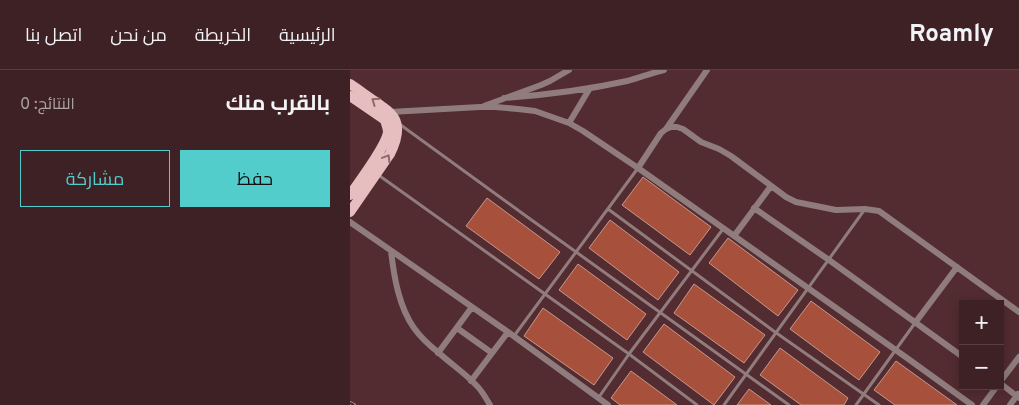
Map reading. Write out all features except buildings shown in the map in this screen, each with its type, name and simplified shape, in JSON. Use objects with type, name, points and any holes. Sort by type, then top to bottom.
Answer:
[{"type":"main road","points":[[350,84],[390,118],[397,133],[394,145],[385,162],[372,171],[350,195]]},
{"type":"main road","points":[[350,96],[390,118]]},
{"type":"main road","points":[[350,212],[372,171]]},
{"type":"street","points":[[480,107],[545,83],[569,70]]},
{"type":"street","points":[[504,98],[590,88],[632,80],[664,70]]},
{"type":"street","points":[[638,168],[656,138],[666,129],[707,70]]},
{"type":"street","points":[[569,123],[590,88]]},
{"type":"street","points":[[390,118],[480,107],[535,111],[569,123],[583,130],[724,228],[972,405]]},
{"type":"street","points":[[666,129],[672,127],[683,129],[707,145],[725,152],[786,197],[800,204],[836,210],[866,208],[882,213],[1019,312]]},
{"type":"street","points":[[734,236],[771,186]]},
{"type":"street","points":[[754,208],[959,354]]},
{"type":"street","points":[[350,222],[511,334],[608,405]]},
{"type":"street","points":[[391,251],[402,305],[414,328],[438,353],[471,380],[490,405]]},
{"type":"street","points":[[915,323],[957,267]]},
{"type":"street","points":[[438,353],[472,307]]},
{"type":"street","points":[[457,328],[492,353]]},
{"type":"street","points":[[471,380],[492,353],[511,334]]},
{"type":"street","points":[[1004,378],[1018,360]]},
{"type":"street","points":[[1004,386],[1018,395],[1010,405]]},
{"type":"street","points":[[983,405],[994,390]]},
{"type":"street","points":[[593,405],[598,398]]},
{"type":"lane","points":[[390,118],[789,405]]},
{"type":"lane","points":[[511,334],[545,294],[638,168]]},
{"type":"lane","points":[[372,171],[630,354],[697,405]]},
{"type":"lane","points":[[724,405],[866,208]]},
{"type":"lane","points":[[608,209],[775,332],[879,405]]},
{"type":"lane","points":[[598,398],[724,228]]},
{"type":"lane","points":[[856,405],[915,323]]},
{"type":"railway","points":[[350,403],[354,405]]}]
